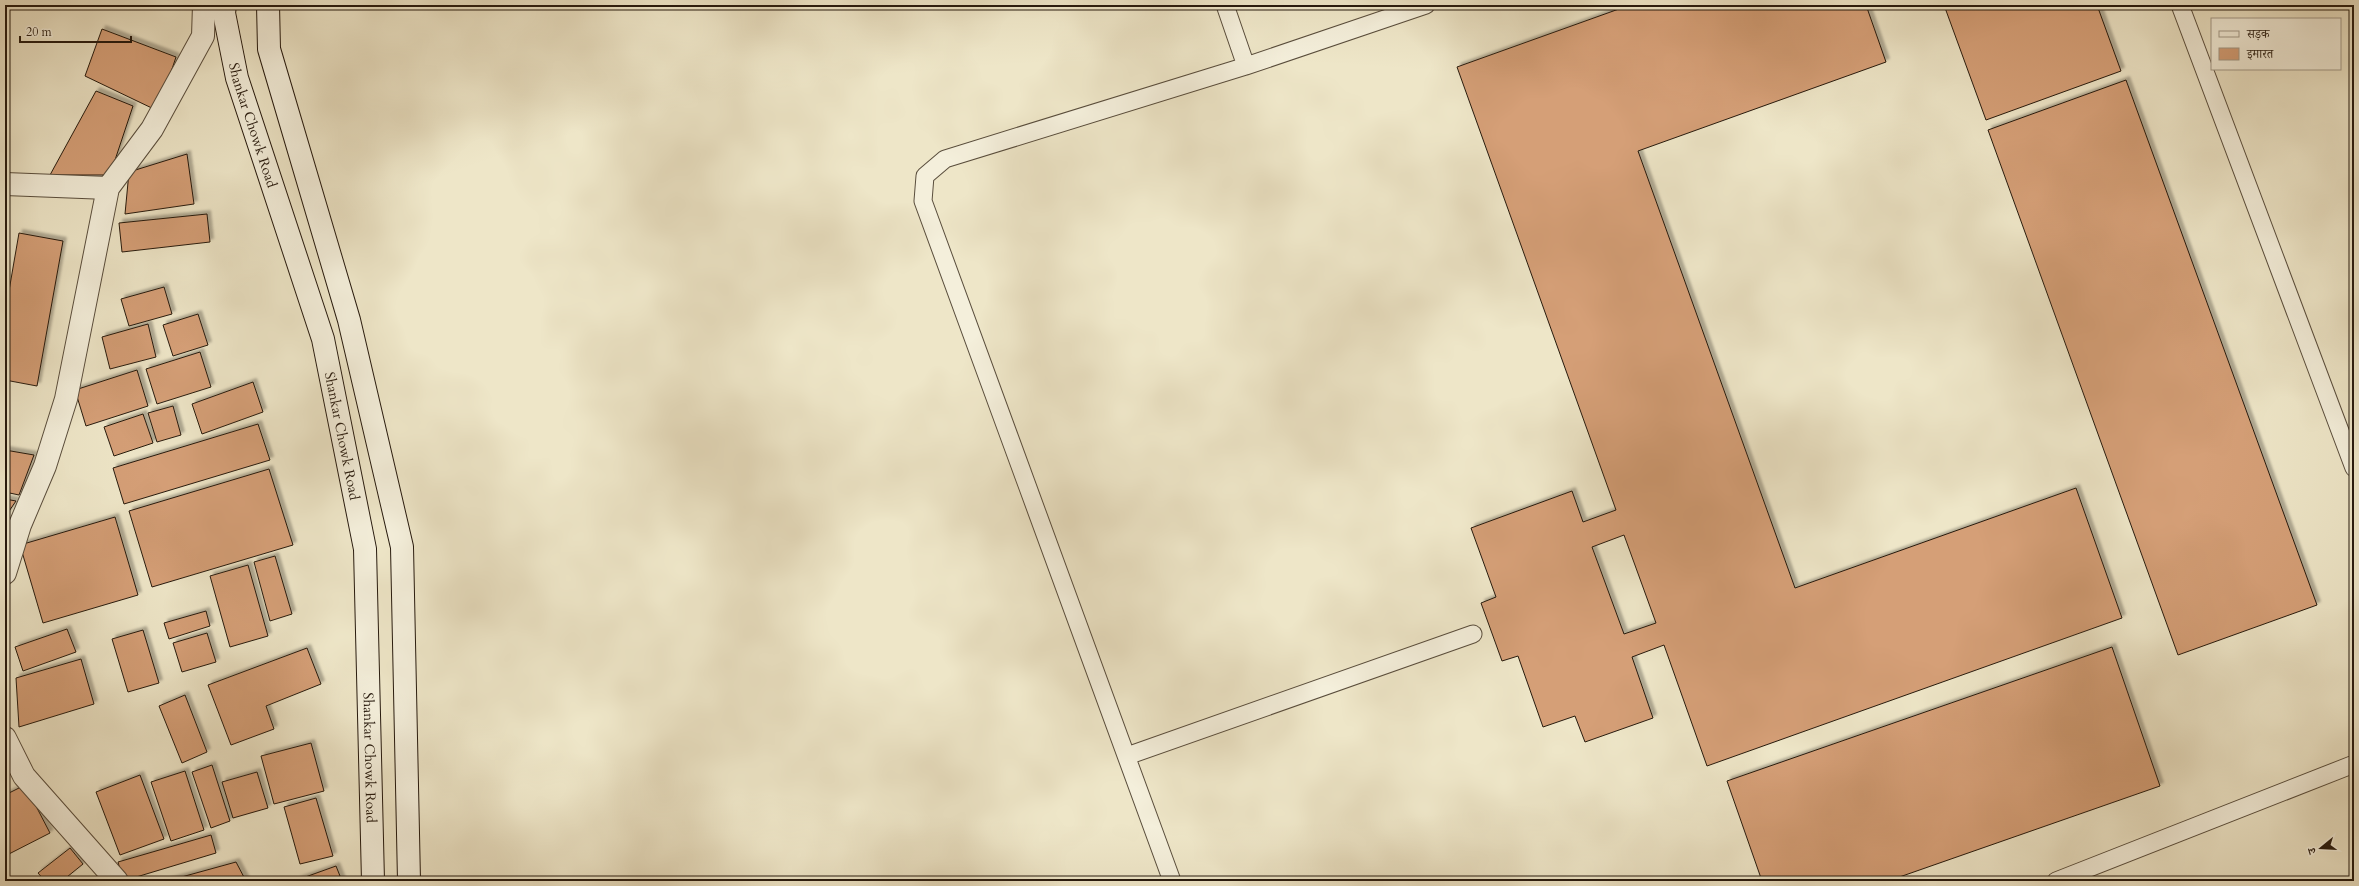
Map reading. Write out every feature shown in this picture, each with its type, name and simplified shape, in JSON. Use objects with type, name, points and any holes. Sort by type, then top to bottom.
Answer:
[{"type":"main road","points":[[5,573],[20,525],[45,466],[66,399],[108,188],[152,129],[203,36],[204,5]]},
{"type":"main road","name":"Shankar Chowk Road","points":[[225,5],[224,13],[237,78],[323,339],[365,549],[373,881]]},
{"type":"main road","points":[[268,5],[269,50],[349,320],[402,547],[409,881]]},
{"type":"main road","points":[[5,184],[108,188]]},
{"type":"main road","points":[[5,738],[24,776],[117,881]]},
{"type":"lane","points":[[1225,5],[1246,66]]},
{"type":"lane","points":[[1172,881],[923,201],[925,176],[946,159],[1246,66],[1426,5]]},
{"type":"lane","points":[[2180,5],[2354,468]]},
{"type":"lane","points":[[1127,756],[1474,634]]},
{"type":"lane","points":[[2056,881],[2354,764]]},
{"type":"building","points":[[1630,5],[1866,5],[1886,62],[1638,151],[1795,588],[2076,488],[2122,618],[1707,766],[1664,645],[1632,657],[1653,718],[1585,742],[1575,716],[1543,727],[1518,656],[1502,661],[1481,603],[1496,597],[1471,528],[1572,491],[1583,522],[1616,510],[1457,67]],"holes":[[[1624,535],[1656,623],[1624,634],[1592,547]]]},
{"type":"building","points":[[1944,5],[2097,5],[2121,71],[1986,120]]},
{"type":"building","points":[[102,29],[176,57],[158,111],[85,76]]},
{"type":"building","points":[[2126,80],[2317,605],[2178,655],[1988,130]]},
{"type":"building","points":[[96,91],[133,106],[110,175],[50,175]]},
{"type":"building","points":[[187,154],[194,204],[125,214],[129,172]]},
{"type":"building","points":[[207,214],[210,242],[122,252],[119,223]]},
{"type":"building","points":[[19,233],[63,241],[37,386],[5,380],[5,314]]},
{"type":"building","points":[[164,287],[172,314],[129,326],[121,299]]},
{"type":"building","points":[[198,314],[208,345],[173,356],[163,325]]},
{"type":"building","points":[[148,324],[156,357],[110,369],[102,337]]},
{"type":"building","points":[[200,352],[211,387],[157,404],[146,369]]},
{"type":"building","points":[[137,370],[148,406],[86,426],[75,390]]},
{"type":"building","points":[[253,382],[263,412],[202,434],[192,404]]},
{"type":"building","points":[[173,406],[181,435],[157,442],[148,413]]},
{"type":"building","points":[[143,414],[153,443],[114,456],[104,427]]},
{"type":"building","points":[[258,424],[270,460],[124,504],[113,468]]},
{"type":"building","points":[[5,450],[34,455],[19,495],[5,492]]},
{"type":"building","points":[[269,469],[293,545],[152,587],[129,511]]},
{"type":"building","points":[[5,499],[16,501],[5,517]]},
{"type":"building","points":[[115,517],[138,595],[43,623],[20,545]]},
{"type":"building","points":[[275,556],[292,614],[270,621],[254,562]]},
{"type":"building","points":[[248,565],[268,636],[230,647],[210,576]]},
{"type":"building","points":[[206,611],[210,626],[169,639],[164,623]]},
{"type":"building","points":[[67,629],[76,652],[23,671],[15,647]]},
{"type":"building","points":[[143,630],[159,683],[128,692],[112,639]]},
{"type":"building","points":[[207,633],[216,662],[182,672],[173,643]]},
{"type":"building","points":[[2112,647],[2160,786],[1888,881],[1762,881],[1727,781]]},
{"type":"building","points":[[307,648],[321,684],[266,706],[274,729],[231,745],[208,685]]},
{"type":"building","points":[[81,659],[94,704],[19,727],[16,678]]},
{"type":"building","points":[[185,695],[207,752],[182,763],[159,706]]},
{"type":"building","points":[[311,743],[324,791],[274,804],[261,756]]},
{"type":"building","points":[[212,765],[230,821],[211,828],[192,772]]},
{"type":"building","points":[[185,771],[204,830],[171,841],[151,782]]},
{"type":"building","points":[[257,772],[268,808],[233,818],[222,782]]},
{"type":"building","points":[[140,775],[164,839],[120,855],[96,792]]},
{"type":"building","points":[[25,785],[50,833],[5,856],[5,795]]},
{"type":"building","points":[[316,798],[333,856],[300,864],[284,807]]},
{"type":"building","points":[[211,835],[216,853],[123,881],[118,862]]},
{"type":"building","points":[[70,848],[83,864],[62,881],[45,881],[38,873]]},
{"type":"building","points":[[236,862],[246,881],[167,881]]},
{"type":"building","points":[[336,866],[342,881],[297,880]]}]
